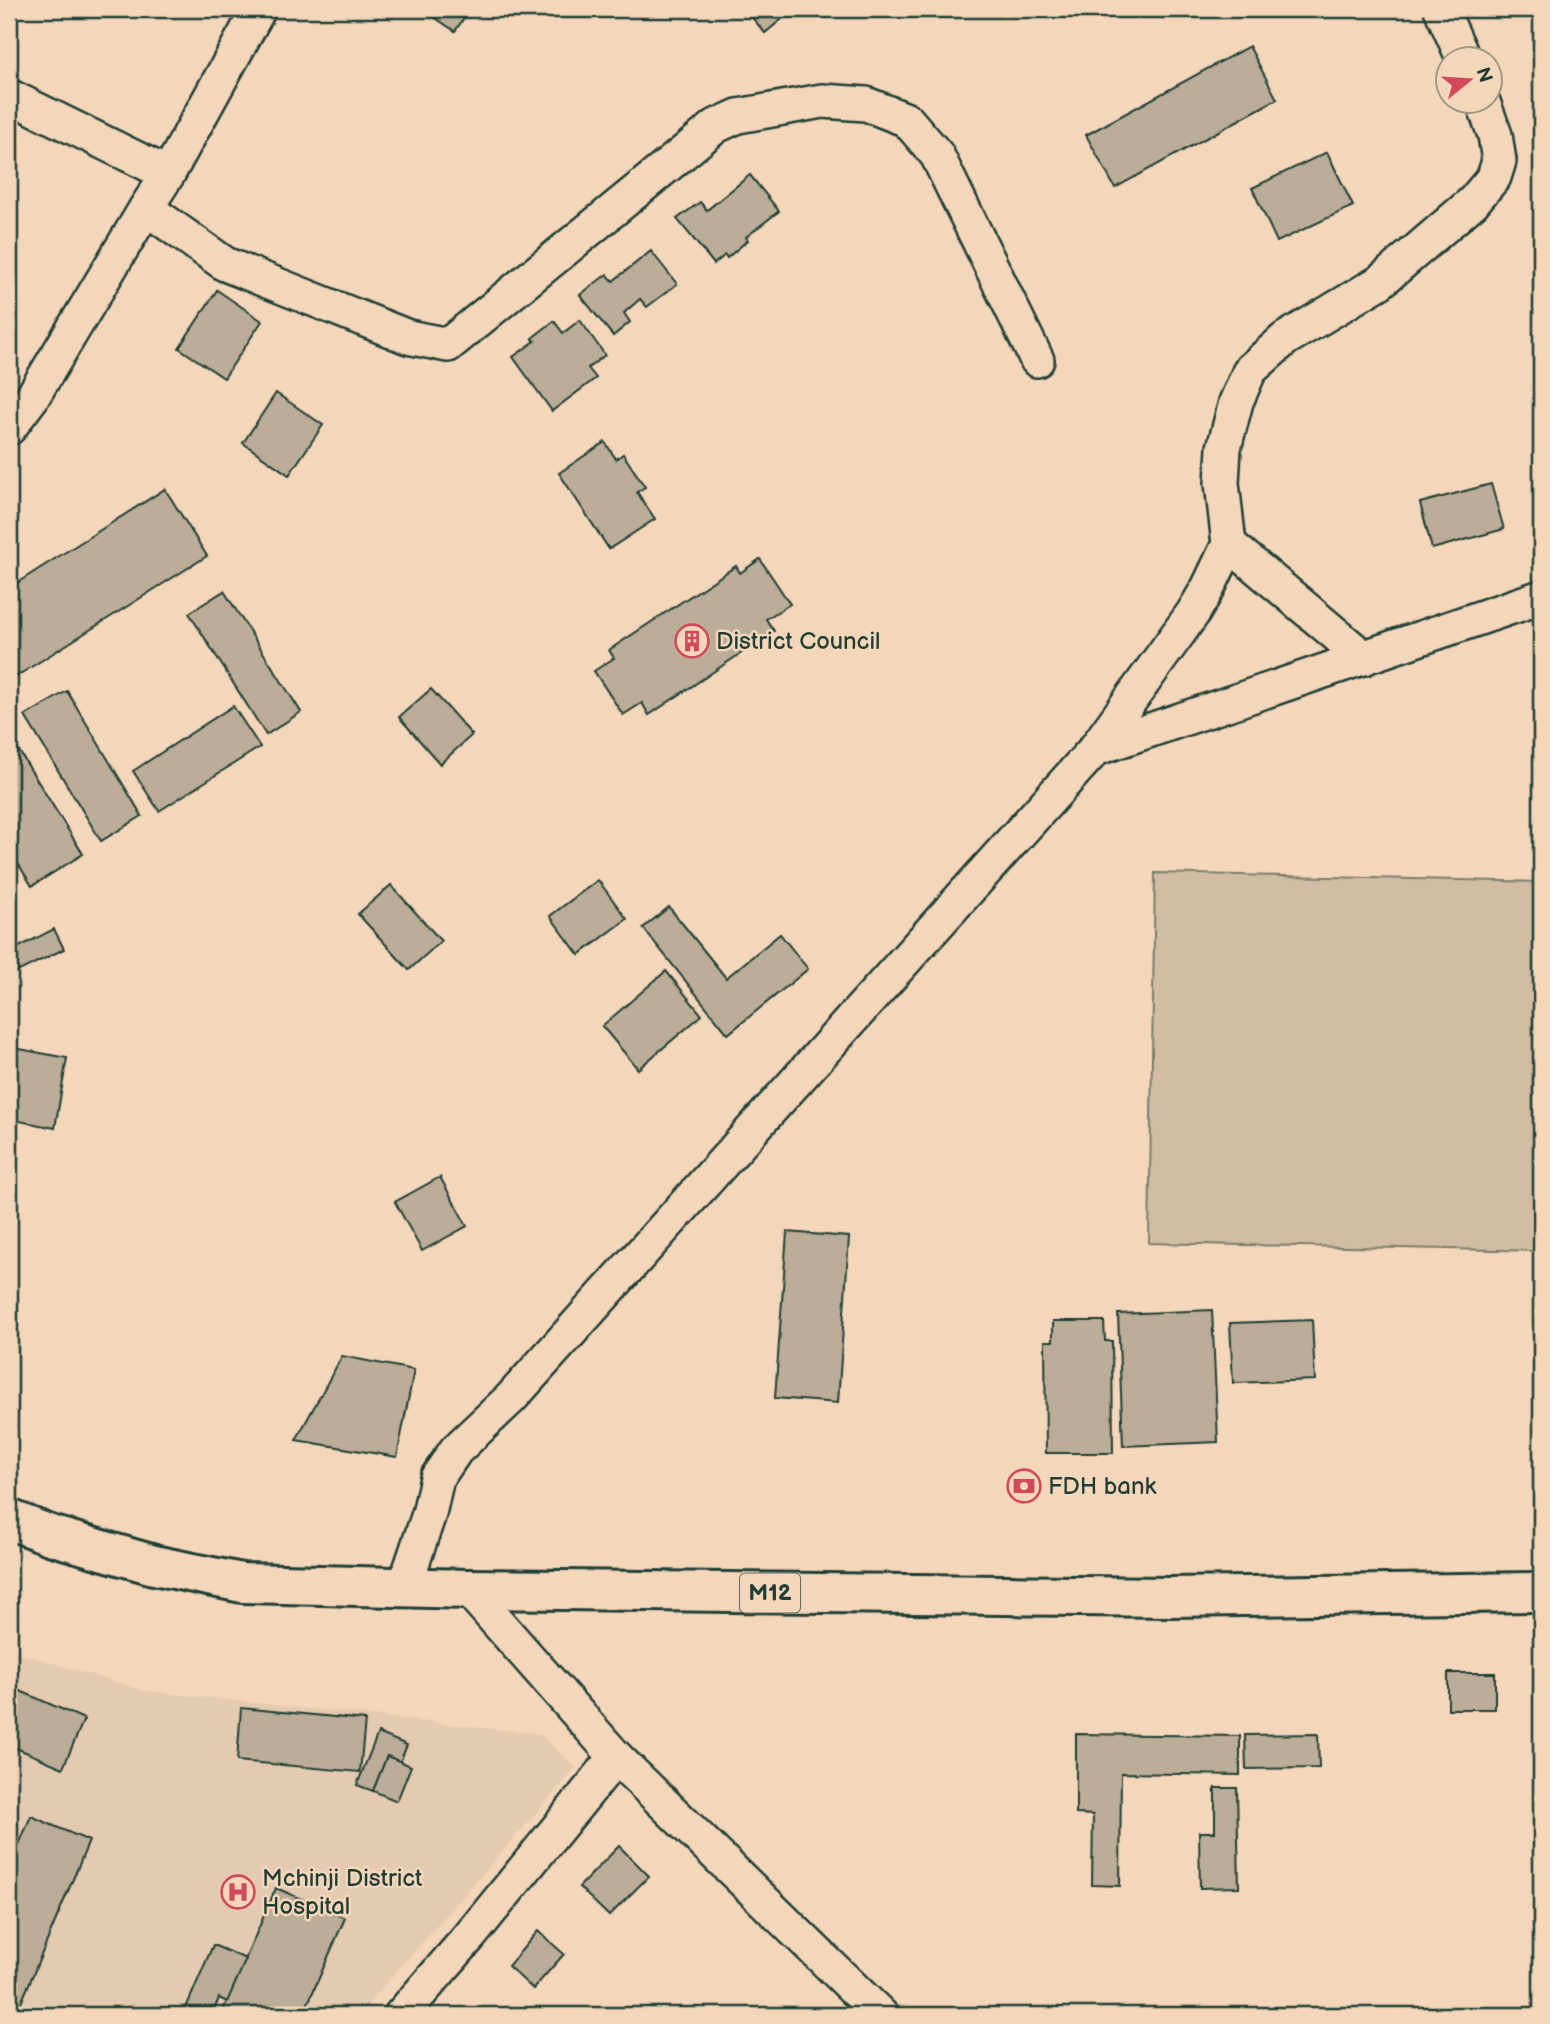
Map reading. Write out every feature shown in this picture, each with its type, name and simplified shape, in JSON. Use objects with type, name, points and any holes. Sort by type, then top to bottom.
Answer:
[{"type":"highway","name":"M12","points":[[9,1519],[51,1535],[154,1565],[243,1583],[468,1589],[1170,1597],[1541,1592]]},
{"type":"street","points":[[9,428],[33,396],[168,174],[259,9]]},
{"type":"street","points":[[1441,9],[1458,46]]},
{"type":"street","points":[[9,96],[168,174]]},
{"type":"street","points":[[146,208],[225,264],[408,337],[448,345],[716,126],[738,116],[822,101],[866,104],[907,120],[937,155],[1037,360]]},
{"type":"street","points":[[404,1588],[429,1514],[437,1478],[456,1450],[520,1388],[1095,749],[1193,613],[1229,544],[1222,483],[1224,448],[1236,402],[1250,370],[1285,339],[1380,282],[1473,202],[1494,177],[1499,161],[1495,135],[1488,116]]},
{"type":"street","points":[[1229,544],[1364,658]]},
{"type":"street","points":[[1095,749],[1541,597]]},
{"type":"street","points":[[468,1589],[616,1757],[881,2015]]},
{"type":"street","points":[[401,2015],[470,1936],[616,1757]]},
{"type":"shaded area","points":[[1155,873],[1541,882],[1541,1251],[1149,1243]]},
{"type":"shaded area","name":"Mchinji District Hospital","points":[[9,1650],[145,1691],[539,1734],[576,1768],[358,2015],[9,2015]]},
{"type":"building","points":[[422,9],[470,9],[455,31]]},
{"type":"building","points":[[745,9],[794,9],[765,33]]},
{"type":"building","points":[[1249,46],[1277,99],[1115,188],[1086,135]]},
{"type":"building","points":[[1327,152],[1353,206],[1277,242],[1252,188]]},
{"type":"building","points":[[750,175],[779,211],[746,237],[748,240],[727,258],[725,255],[714,264],[677,219],[700,202],[707,210]]},
{"type":"building","points":[[651,251],[677,284],[647,307],[640,299],[624,313],[630,322],[613,336],[580,295],[607,274],[613,281]]},
{"type":"building","points":[[217,290],[262,321],[224,378],[179,348]]},
{"type":"building","points":[[580,320],[605,355],[588,368],[596,378],[552,411],[513,357],[535,341],[532,338],[554,321],[563,333]]},
{"type":"building","points":[[276,393],[323,425],[289,475],[243,443]]},
{"type":"building","points":[[605,442],[616,459],[623,454],[645,487],[637,492],[655,519],[609,549],[559,473]]},
{"type":"building","points":[[1491,484],[1504,529],[1432,549],[1420,503]]},
{"type":"building","points":[[165,489],[207,556],[9,681],[9,582],[12,586]]},
{"type":"building","name":"District Council","points":[[760,559],[790,604],[766,619],[774,631],[649,715],[642,703],[623,715],[594,671],[614,658],[609,650],[736,566],[740,573]]},
{"type":"building","points":[[224,591],[301,712],[266,735],[189,613]]},
{"type":"building","points":[[431,689],[472,735],[440,764],[399,717]]},
{"type":"building","points":[[67,691],[142,816],[101,841],[25,716]]},
{"type":"building","points":[[233,706],[260,747],[159,811],[133,771]]},
{"type":"building","points":[[9,735],[83,854],[32,886],[9,849]]},
{"type":"building","points":[[598,880],[627,919],[579,955],[550,916]]},
{"type":"building","points":[[391,885],[441,941],[409,970],[358,914]]},
{"type":"building","points":[[669,907],[726,978],[780,934],[808,969],[728,1034],[643,928]]},
{"type":"building","points":[[54,929],[64,949],[9,976],[9,952]]},
{"type":"building","points":[[666,971],[702,1015],[638,1069],[602,1026]]},
{"type":"building","points":[[9,1047],[67,1058],[55,1128],[9,1119]]},
{"type":"building","points":[[440,1177],[467,1226],[422,1251],[395,1202]]},
{"type":"building","points":[[787,1232],[849,1237],[838,1403],[775,1398]]},
{"type":"building","points":[[1212,1310],[1218,1442],[1123,1446],[1118,1314]]},
{"type":"building","points":[[1312,1320],[1315,1380],[1233,1383],[1230,1323]]},
{"type":"building","points":[[1053,1321],[1104,1321],[1105,1341],[1112,1341],[1113,1453],[1046,1453],[1045,1341],[1053,1341]]},
{"type":"building","points":[[342,1356],[414,1370],[397,1457],[296,1440]]},
{"type":"building","points":[[1534,1672],[1541,1672],[1541,1708],[1535,1708]]},
{"type":"building","points":[[1448,1673],[1495,1673],[1495,1709],[1448,1709]]},
{"type":"building","points":[[9,1686],[84,1719],[63,1768],[9,1745]]},
{"type":"building","points":[[241,1708],[365,1720],[360,1772],[237,1761]]},
{"type":"building","points":[[378,1733],[407,1745],[400,1762],[387,1756],[373,1791],[357,1785]]},
{"type":"building","points":[[1076,1734],[1240,1736],[1240,1775],[1121,1773],[1120,1886],[1092,1885],[1093,1815],[1076,1814]]},
{"type":"building","points":[[1318,1734],[1319,1768],[1246,1769],[1245,1735]]},
{"type":"building","points":[[387,1756],[411,1766],[397,1801],[373,1791]]},
{"type":"building","points":[[1215,1788],[1237,1788],[1239,1887],[1200,1888],[1199,1832],[1215,1832]]},
{"type":"building","points":[[31,1816],[89,1841],[16,2015],[9,2015],[9,1868]]},
{"type":"building","points":[[619,1846],[649,1876],[609,1916],[579,1887]]},
{"type":"building","points":[[276,1888],[345,1918],[303,2015],[221,2015]]},
{"type":"building","points":[[538,1931],[564,1954],[533,1989],[508,1966]]},
{"type":"building","points":[[213,1945],[246,1959],[227,2002],[219,1998],[212,2015],[183,2015]]},
{"type":"place","name":"District Council","points":[[692,641]]},
{"type":"place","name":"FDH bank","points":[[1024,1486]]},
{"type":"place","name":"Mchinji District Hospital","points":[[238,1892]]}]
